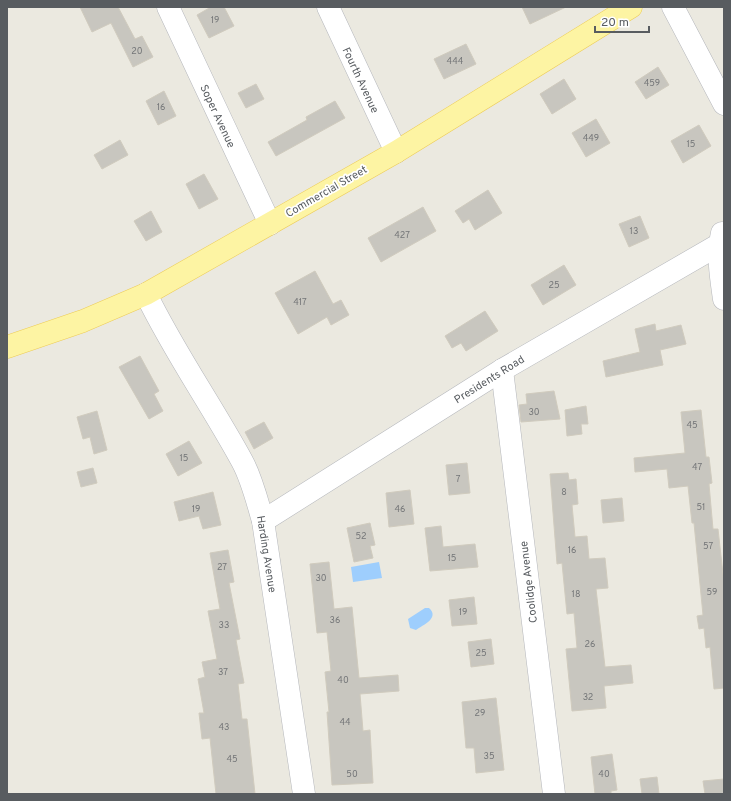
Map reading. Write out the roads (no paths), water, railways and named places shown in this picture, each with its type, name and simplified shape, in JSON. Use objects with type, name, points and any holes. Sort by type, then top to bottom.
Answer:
[{"type":"main road","name":"Commercial Street","points":[[7,347],[83,321],[146,294],[396,152],[631,7]]},
{"type":"street","name":"Soper Avenue","points":[[168,7],[270,224]]},
{"type":"street","name":"Fourth Avenue","points":[[328,7],[396,152]]},
{"type":"street","points":[[673,7],[724,104]]},
{"type":"street","points":[[722,237],[724,299]]},
{"type":"street","name":"Presidents Road","points":[[263,521],[502,370],[722,237]]},
{"type":"street","name":"Harding Avenue","points":[[146,294],[168,337],[242,462],[263,521],[304,794]]},
{"type":"street","name":"Coolidge Avenue","points":[[502,370],[554,794]]},
{"type":"water","points":[[379,562],[382,578],[353,582],[351,567]]},
{"type":"water","points":[[425,608],[429,608],[432,612],[432,618],[416,630],[410,628],[408,619]]}]
